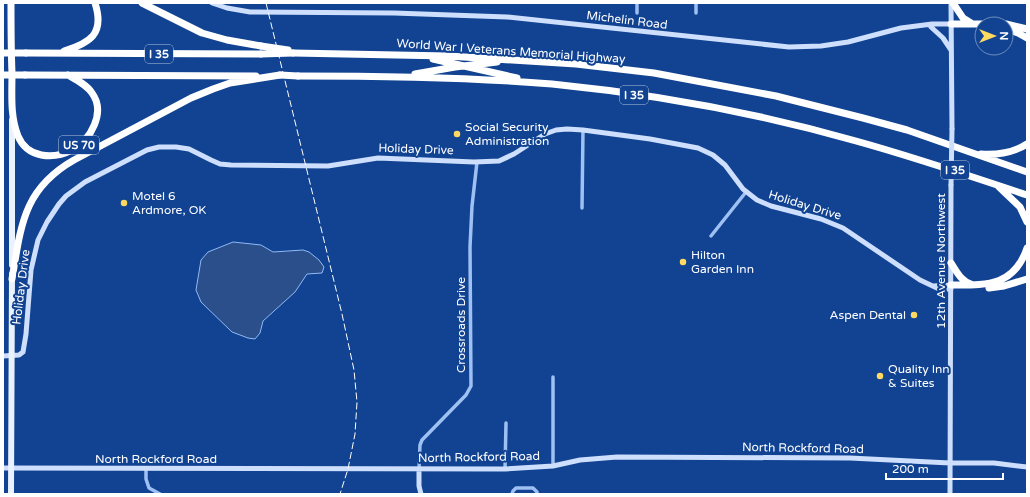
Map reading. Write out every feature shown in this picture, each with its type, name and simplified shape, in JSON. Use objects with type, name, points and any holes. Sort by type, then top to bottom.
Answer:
[{"type":"highway","name":"US 70","points":[[11,3],[12,116],[19,140],[25,148],[33,153],[45,156],[65,153],[79,146],[84,141],[93,126],[97,115],[97,106],[93,94],[88,87],[68,75]]},
{"type":"highway","points":[[58,53],[83,45],[92,37],[98,23],[98,14],[95,3]]},
{"type":"highway","points":[[142,3],[202,33],[227,40],[292,52]]},
{"type":"highway","points":[[952,3],[963,18],[973,24]]},
{"type":"highway","points":[[951,25],[973,24]]},
{"type":"highway","points":[[951,25],[974,26]]},
{"type":"highway","points":[[1014,26],[1027,28]]},
{"type":"highway","points":[[1014,32],[1027,38]]},
{"type":"highway","name":"World War I Veterans Memorial Highway","points":[[3,53],[261,54],[292,52],[410,54],[576,64],[654,73],[776,96],[907,130],[1027,172]]},
{"type":"highway","points":[[410,54],[508,76],[553,84]]},
{"type":"highway","points":[[404,76],[464,66],[506,62],[544,62]]},
{"type":"highway","name":"I 35","points":[[3,75],[268,77],[280,75],[404,76],[553,84],[660,99],[790,124],[858,141],[943,166],[1027,195]]},
{"type":"highway","points":[[12,279],[20,232],[27,209],[40,187],[58,170],[74,160],[204,92],[230,83],[268,77]]},
{"type":"highway","points":[[973,154],[1000,154],[1015,150],[1027,144]]},
{"type":"highway","points":[[998,185],[1016,202],[1023,212],[1027,222]]},
{"type":"highway","points":[[951,287],[990,284],[1006,278],[1019,265],[1027,248]]},
{"type":"highway","points":[[951,263],[964,280],[976,285]]},
{"type":"highway","points":[[951,287],[994,288],[1027,279]]},
{"type":"main road","points":[[11,494],[12,116]]},
{"type":"street","name":"Michelin Road","points":[[212,3],[227,8],[250,12],[394,13],[507,17],[789,47],[836,44],[889,30],[932,24],[951,25]]},
{"type":"street","points":[[637,3],[637,13]]},
{"type":"street","points":[[696,3],[696,13]]},
{"type":"street","name":"12th Avenue Northwest","points":[[950,494],[952,3]]},
{"type":"street","name":"Michelin Road","points":[[918,26],[931,27],[951,25]]},
{"type":"street","points":[[931,27],[943,38],[951,51]]},
{"type":"street","name":"Holiday Drive","points":[[11,356],[19,355],[23,352],[33,259],[40,234],[53,211],[66,196],[84,182],[147,150],[159,147],[182,148],[193,151],[216,163],[231,165],[328,166],[378,158],[490,162],[507,158],[540,136],[561,129],[583,130],[693,147],[713,155],[725,165],[746,192],[757,200],[771,206],[819,218],[843,228],[920,280],[939,289],[951,287]]},
{"type":"street","points":[[582,208],[583,130]]},
{"type":"street","name":"Crossroads Drive","points":[[419,469],[420,445],[422,440],[466,395],[471,386],[471,241],[472,206],[477,162]]},
{"type":"street","points":[[711,236],[746,192]]},
{"type":"street","points":[[3,356],[11,356]]},
{"type":"street","points":[[553,377],[553,466]]},
{"type":"street","points":[[506,423],[506,470]]},
{"type":"street","name":"North Rockford Road","points":[[3,468],[506,470],[553,466],[580,460],[617,457],[850,458],[950,463],[994,462],[1027,467]]},
{"type":"street","points":[[146,469],[146,479],[150,488],[160,494]]},
{"type":"street","points":[[419,469],[419,486],[421,494]]},
{"type":"street","points":[[512,494],[516,488],[533,488],[537,494]]},
{"type":"water","points":[[233,242],[261,245],[273,252],[303,250],[309,252],[319,260],[324,267],[322,273],[307,274],[295,292],[263,321],[260,333],[255,339],[232,332],[201,302],[196,290],[201,260],[208,252]]},
{"type":"railway","points":[[266,3],[342,314],[354,370],[357,402],[355,434],[348,469],[340,494]]},
{"type":"place","name":"Social Security Administration","points":[[457,134]]},
{"type":"place","name":"Motel 6 Ardmore, OK","points":[[124,203]]},
{"type":"place","name":"Hilton Garden Inn","points":[[683,262]]},
{"type":"place","name":"Aspen Dental","points":[[914,315]]},
{"type":"place","name":"Quality Inn & Suites","points":[[880,376]]}]
